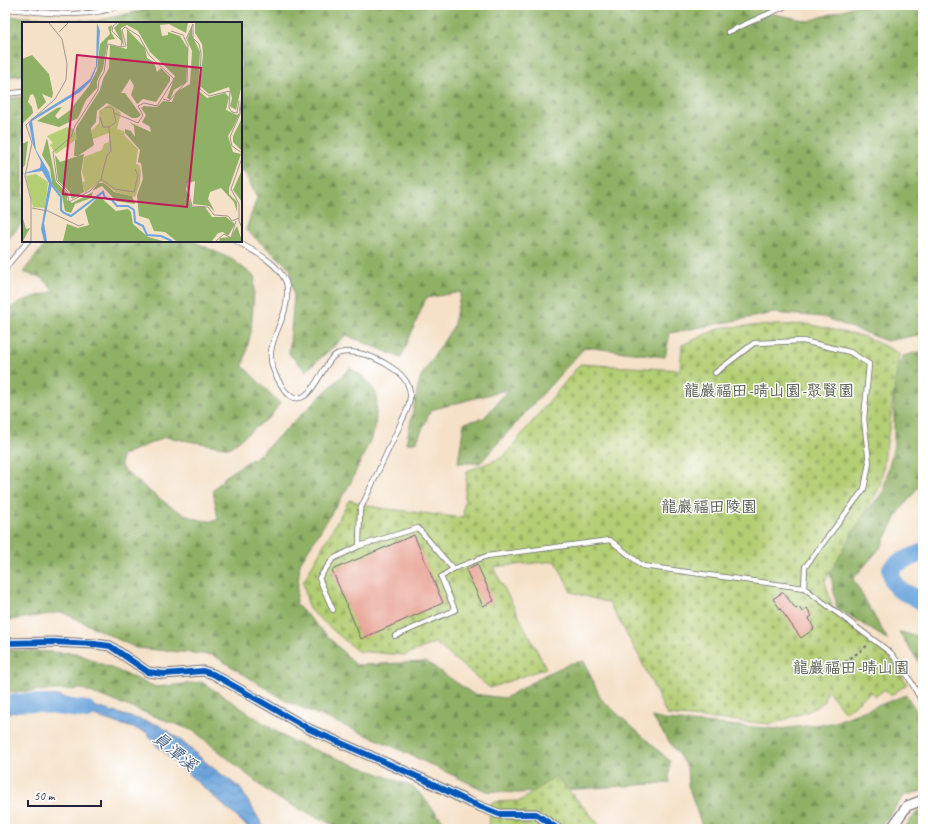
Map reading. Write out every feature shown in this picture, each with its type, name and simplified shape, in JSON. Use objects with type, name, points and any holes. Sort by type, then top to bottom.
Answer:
[{"type":"street","points":[[5,643],[53,642],[110,646],[148,672],[164,674],[203,671],[213,674],[310,729],[425,780],[469,802],[499,814],[536,814],[558,829]]},
{"type":"street","points":[[892,829],[907,806],[923,800]]},
{"type":"lane","points":[[5,9],[77,14],[112,8],[120,5]]},
{"type":"lane","points":[[728,32],[788,5]]},
{"type":"lane","points":[[5,94],[22,92]]},
{"type":"lane","points":[[5,268],[27,242]]},
{"type":"lane","points":[[238,242],[278,267],[286,281],[287,298],[283,314],[271,342],[270,356],[276,378],[286,393],[299,399],[307,395],[327,362],[336,355],[351,352],[369,356],[385,363],[399,372],[408,384],[411,397],[407,410],[360,510],[359,546]]},
{"type":"lane","points":[[715,373],[754,343],[803,340],[850,352],[868,364],[864,418],[869,463],[864,488],[805,567],[804,588]]},
{"type":"lane","points":[[333,610],[320,578],[333,559],[359,546],[418,528],[453,569]]},
{"type":"lane","points":[[395,636],[455,610],[440,577],[453,569],[488,556],[610,540],[643,566],[804,588],[891,653],[908,676],[923,704]]},
{"type":"path","points":[[830,673],[869,644]]},
{"type":"green space","points":[[152,5],[764,5],[769,13],[809,21],[858,5],[923,5],[923,334],[887,341],[823,317],[774,313],[670,333],[665,357],[585,347],[480,463],[458,463],[464,423],[484,418],[509,389],[431,410],[416,443],[406,443],[420,378],[453,327],[461,292],[426,298],[401,358],[346,335],[306,371],[289,354],[294,296],[290,268],[246,230],[257,198],[245,173],[242,172],[242,22],[22,22],[22,75],[5,77],[5,16],[96,21],[149,9]]},
{"type":"green space","points":[[22,97],[22,223],[5,243],[5,99]]},
{"type":"green space","points":[[47,242],[195,242],[233,260],[255,277],[251,331],[243,366],[280,403],[271,416],[229,448],[165,437],[121,456],[121,467],[166,504],[180,512],[193,518],[206,521],[218,520],[213,490],[227,475],[260,454],[350,368],[365,378],[377,395],[375,430],[350,484],[300,563],[296,604],[356,665],[427,662],[473,694],[505,698],[548,673],[572,663],[584,661],[601,699],[670,761],[669,783],[518,793],[486,791],[381,741],[288,702],[213,655],[136,648],[62,612],[5,621],[5,312],[21,301],[54,291],[42,278],[23,272]]},
{"type":"green space","name":"龍巖福田陵園","points":[[807,324],[865,337],[899,353],[880,487],[825,581],[834,614],[889,656],[907,684],[890,696],[885,689],[875,697],[871,692],[845,712],[827,689],[824,702],[809,711],[771,724],[667,715],[639,656],[609,603],[571,592],[556,561],[493,567],[546,668],[490,688],[435,643],[405,655],[357,651],[309,609],[303,582],[349,500],[380,508],[463,518],[467,471],[503,457],[580,364],[680,370],[682,345],[722,327]]},
{"type":"green space","points":[[923,351],[923,484],[919,486],[899,512],[881,547],[853,579],[888,640],[837,608],[829,566],[856,525],[883,492],[894,445],[894,372],[903,356]]},
{"type":"green space","points":[[899,632],[923,637],[923,671],[922,667]]},
{"type":"green space","points":[[5,650],[76,653],[156,687],[202,682],[291,741],[414,787],[450,829],[342,829],[275,797],[194,731],[82,689],[5,692]]},
{"type":"green space","points":[[906,695],[923,720],[923,791],[905,795],[879,829],[703,829],[688,785],[687,767],[652,717],[664,720],[779,729],[832,723]]},
{"type":"green space","points":[[556,776],[603,829],[488,829],[492,802],[520,801]]},
{"type":"green space","points":[[922,806],[923,829],[903,829]]},
{"type":"water","name":"員潭溪","points":[[5,695],[58,696],[159,725],[178,738],[209,765],[240,788],[265,829],[250,829],[156,745],[146,732],[55,704],[5,714]]},
{"type":"building","points":[[414,535],[443,603],[361,639],[332,570]]},
{"type":"building","points":[[477,564],[494,601],[483,606],[466,570]]},
{"type":"building","points":[[783,592],[796,609],[799,607],[802,612],[807,608],[812,616],[809,618],[814,629],[801,638],[773,599]]},
{"type":"waterway","points":[[923,552],[898,563],[891,569],[892,577],[897,587],[923,602]]},
{"type":"waterway","name":"員潭溪","points":[[5,704],[27,702],[87,710]]},
{"type":"cycle path","points":[[5,643],[53,642],[110,646],[148,672],[164,674],[203,671],[213,674],[309,729],[425,780],[469,802],[499,814],[536,814],[558,829]]},
{"type":"park label","name":"龍巖福田-晴山園-聚賢園","points":[[769,390]]},
{"type":"park label","name":"龍巖福田-晴山園","points":[[851,667]]}]
